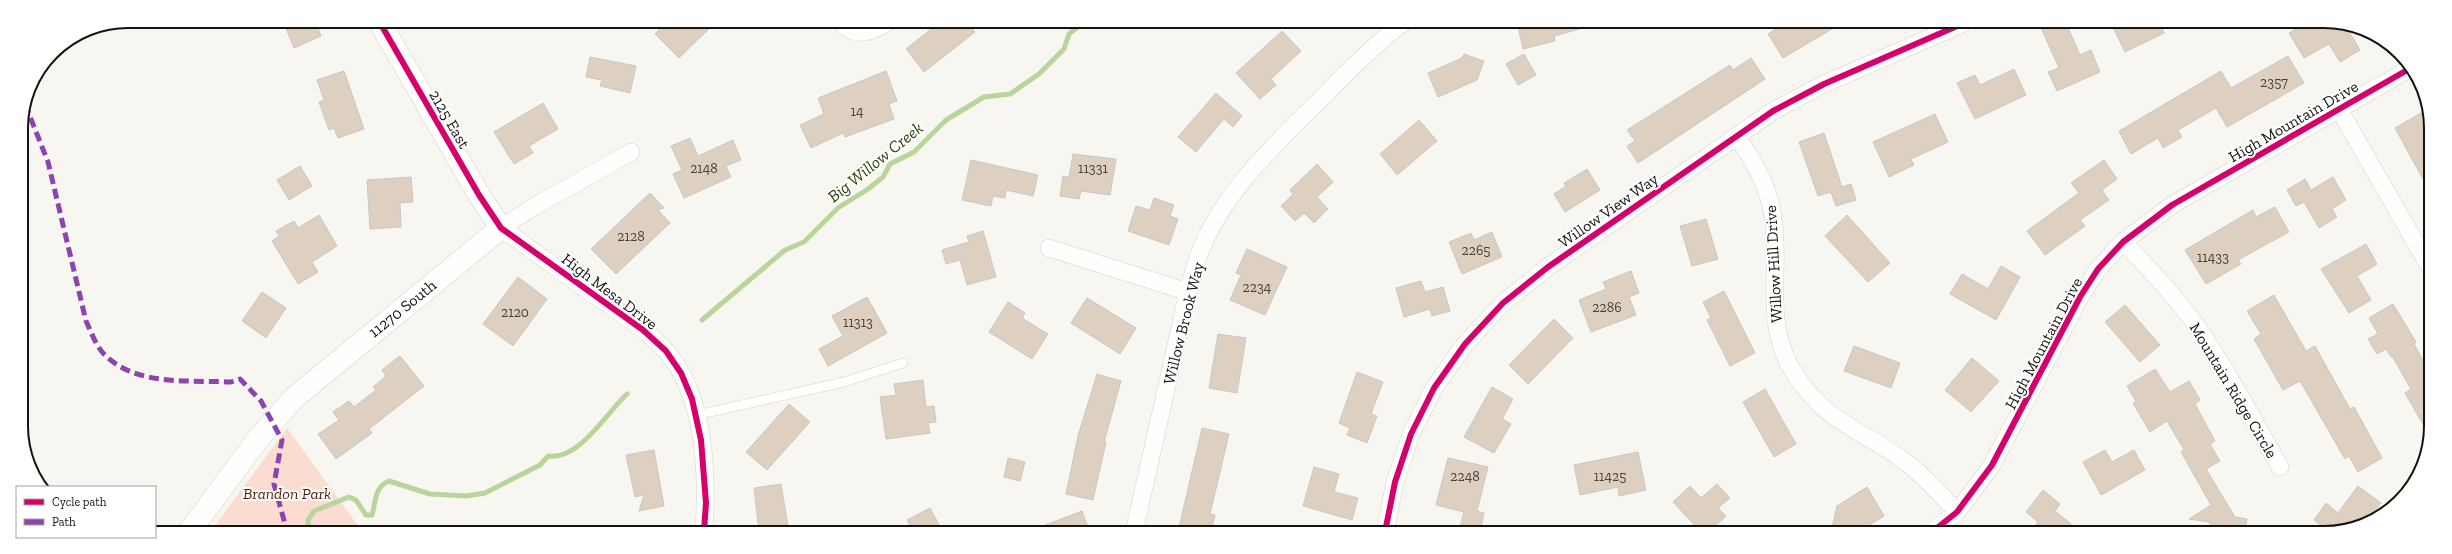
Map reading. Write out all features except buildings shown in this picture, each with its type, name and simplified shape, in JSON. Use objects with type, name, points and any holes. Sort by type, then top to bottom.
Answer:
[{"type":"street","name":"2125 East","points":[[382,28],[479,195],[501,228]]},
{"type":"street","points":[[847,28],[858,33],[878,28]]},
{"type":"street","name":"Willow Brook Way","points":[[1135,526],[1188,292],[1202,250],[1215,222],[1238,188],[1271,148],[1357,63],[1397,28]]},
{"type":"street","name":"Willow View Way","points":[[1386,526],[1395,482],[1411,434],[1434,388],[1465,344],[1503,303],[1548,268],[1736,136],[1798,96],[1953,28]]},
{"type":"street","name":"High Mountain Drive","points":[[1940,526],[1957,512],[1975,490],[1995,459],[2080,297],[2098,269],[2123,242],[2145,223],[2172,205],[2406,70]]},
{"type":"street","points":[[2339,109],[2424,257]]},
{"type":"street","name":"Willow Hill Drive","points":[[1736,136],[1760,172],[1768,194],[1774,218],[1774,312],[1778,338],[1789,366],[1806,391],[1827,413],[1906,463],[1928,481],[1957,512]]},
{"type":"street","name":"11270 South","points":[[194,526],[257,440],[294,398],[501,228],[530,209],[631,152]]},
{"type":"street","name":"High Mesa Drive","points":[[501,228],[643,330],[666,351],[681,373],[697,415],[706,503],[704,526]]},
{"type":"street","name":"Mountain Ridge Circle","points":[[2123,242],[2171,293],[2195,324],[2218,358],[2280,466]]},
{"type":"street","points":[[1049,248],[1188,292]]},
{"type":"lane","points":[[697,415],[844,382],[903,363]]},
{"type":"green space","name":"Brandon Park","points":[[287,428],[358,526],[215,526]]},
{"type":"waterway","name":"Big Willow Creek","points":[[702,320],[785,250],[804,242],[838,208],[868,189],[883,177],[890,164],[914,152],[946,120],[984,97],[1010,94],[1039,74],[1064,49],[1069,34],[1076,28]]},
{"type":"waterway","name":"Big Willow Creek","points":[[309,526],[308,520],[314,511],[349,497],[356,500],[366,515],[372,515],[376,495],[381,487],[389,481],[430,494],[466,496],[485,493],[540,465],[548,456],[559,456],[581,444],[627,394]]},
{"type":"marked path","points":[[29,114],[48,162],[86,321],[98,346],[108,358],[121,367],[150,377],[183,381],[231,382],[240,379],[261,401],[282,440],[274,484],[286,526]]},
{"type":"cycle path","points":[[383,28],[479,195],[501,228],[643,330],[666,351],[681,373],[692,399],[701,440],[706,503],[704,526]]},
{"type":"cycle path","points":[[1386,526],[1395,482],[1411,434],[1434,388],[1465,344],[1503,303],[1548,267],[1773,111],[1824,84],[1953,28]]},
{"type":"cycle path","points":[[1940,526],[1957,512],[1992,465],[2080,297],[2098,269],[2123,242],[2172,205],[2406,71]]}]
